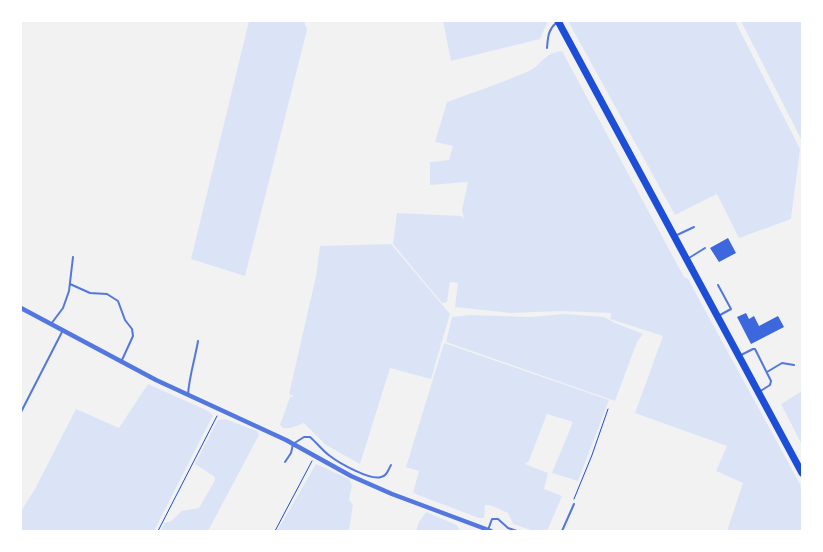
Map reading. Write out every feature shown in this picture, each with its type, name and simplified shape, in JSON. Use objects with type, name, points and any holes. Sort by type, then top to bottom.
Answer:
[{"type":"main road","points":[[558,21],[802,474]]},
{"type":"street","points":[[21,308],[188,395],[293,444],[351,476],[392,494],[490,530]]},
{"type":"lane","points":[[547,48],[551,28],[558,21]]},
{"type":"lane","points":[[674,236],[694,227]]},
{"type":"lane","points":[[687,259],[705,248]]},
{"type":"lane","points":[[51,324],[63,308],[70,284],[73,257]]},
{"type":"lane","points":[[70,284],[90,293],[107,294],[118,301],[124,320],[132,329],[133,336],[121,361]]},
{"type":"lane","points":[[718,285],[731,309],[718,316]]},
{"type":"lane","points":[[21,412],[62,330]]},
{"type":"lane","points":[[188,395],[198,341]]},
{"type":"lane","points":[[739,356],[755,349],[771,383],[759,392]]},
{"type":"lane","points":[[767,372],[782,363],[794,365]]},
{"type":"lane","points":[[285,462],[291,453],[293,444],[304,437],[310,437],[330,456],[354,470],[375,478],[381,478],[386,474],[391,465]]},
{"type":"lane","points":[[562,531],[574,504]]},
{"type":"lane","points":[[490,530],[492,520],[498,519],[508,528],[517,531]]},
{"type":"path","points":[[158,531],[220,409]]},
{"type":"path","points":[[574,504],[575,496],[608,409]]},
{"type":"path","points":[[275,531],[315,456]]},
{"type":"shaded area","points":[[249,21],[304,21],[307,30],[245,276],[191,259]]},
{"type":"shaded area","points":[[443,21],[548,21],[540,39],[451,61]]},
{"type":"shaded area","points":[[568,21],[735,21],[800,149],[791,219],[739,238],[717,194],[675,215]]},
{"type":"shaded area","points":[[741,21],[802,21],[802,141]]},
{"type":"shaded area","points":[[562,51],[684,277],[688,279],[800,484],[802,493],[802,531],[727,531],[743,483],[716,471],[727,446],[635,413],[663,336],[610,319],[611,313],[561,311],[511,313],[455,307],[458,283],[450,282],[447,302],[442,303],[393,244],[397,213],[461,216],[464,219],[462,210],[468,182],[430,185],[430,162],[449,160],[453,146],[435,142],[447,102],[527,72],[550,54]]},
{"type":"shaded area","points":[[391,244],[450,314],[431,379],[390,368],[360,464],[326,445],[304,423],[291,428],[283,428],[280,425],[290,397],[294,396],[289,394],[316,276],[320,246]]},
{"type":"shaded area","points":[[564,314],[604,317],[643,334],[637,342],[615,401],[446,342],[452,317],[471,315],[531,317]]},
{"type":"shaded area","points":[[444,343],[609,400],[578,481],[552,473],[573,422],[547,414],[528,463],[525,462],[527,465],[548,473],[544,489],[562,496],[547,531],[534,531],[513,524],[508,513],[490,505],[485,505],[484,518],[479,518],[413,493],[419,471],[406,467]]},
{"type":"shaded area","points":[[148,384],[213,415],[154,531],[21,531],[21,511],[35,489],[76,409],[119,428]]},
{"type":"shaded area","points":[[802,391],[802,445],[781,404]]},
{"type":"shaded area","points":[[225,419],[257,431],[259,435],[208,531],[160,531],[165,523],[171,521],[182,511],[199,508],[215,477],[195,464],[218,420]]},
{"type":"shaded area","points":[[316,464],[349,479],[352,485],[349,500],[353,505],[350,531],[277,531]]},
{"type":"shaded area","points":[[426,512],[457,525],[460,531],[416,531],[419,522]]},
{"type":"building","points":[[728,238],[736,253],[719,262],[710,248]]},
{"type":"building","points":[[746,313],[749,319],[754,316],[759,326],[778,316],[784,327],[751,344],[737,317]]}]
